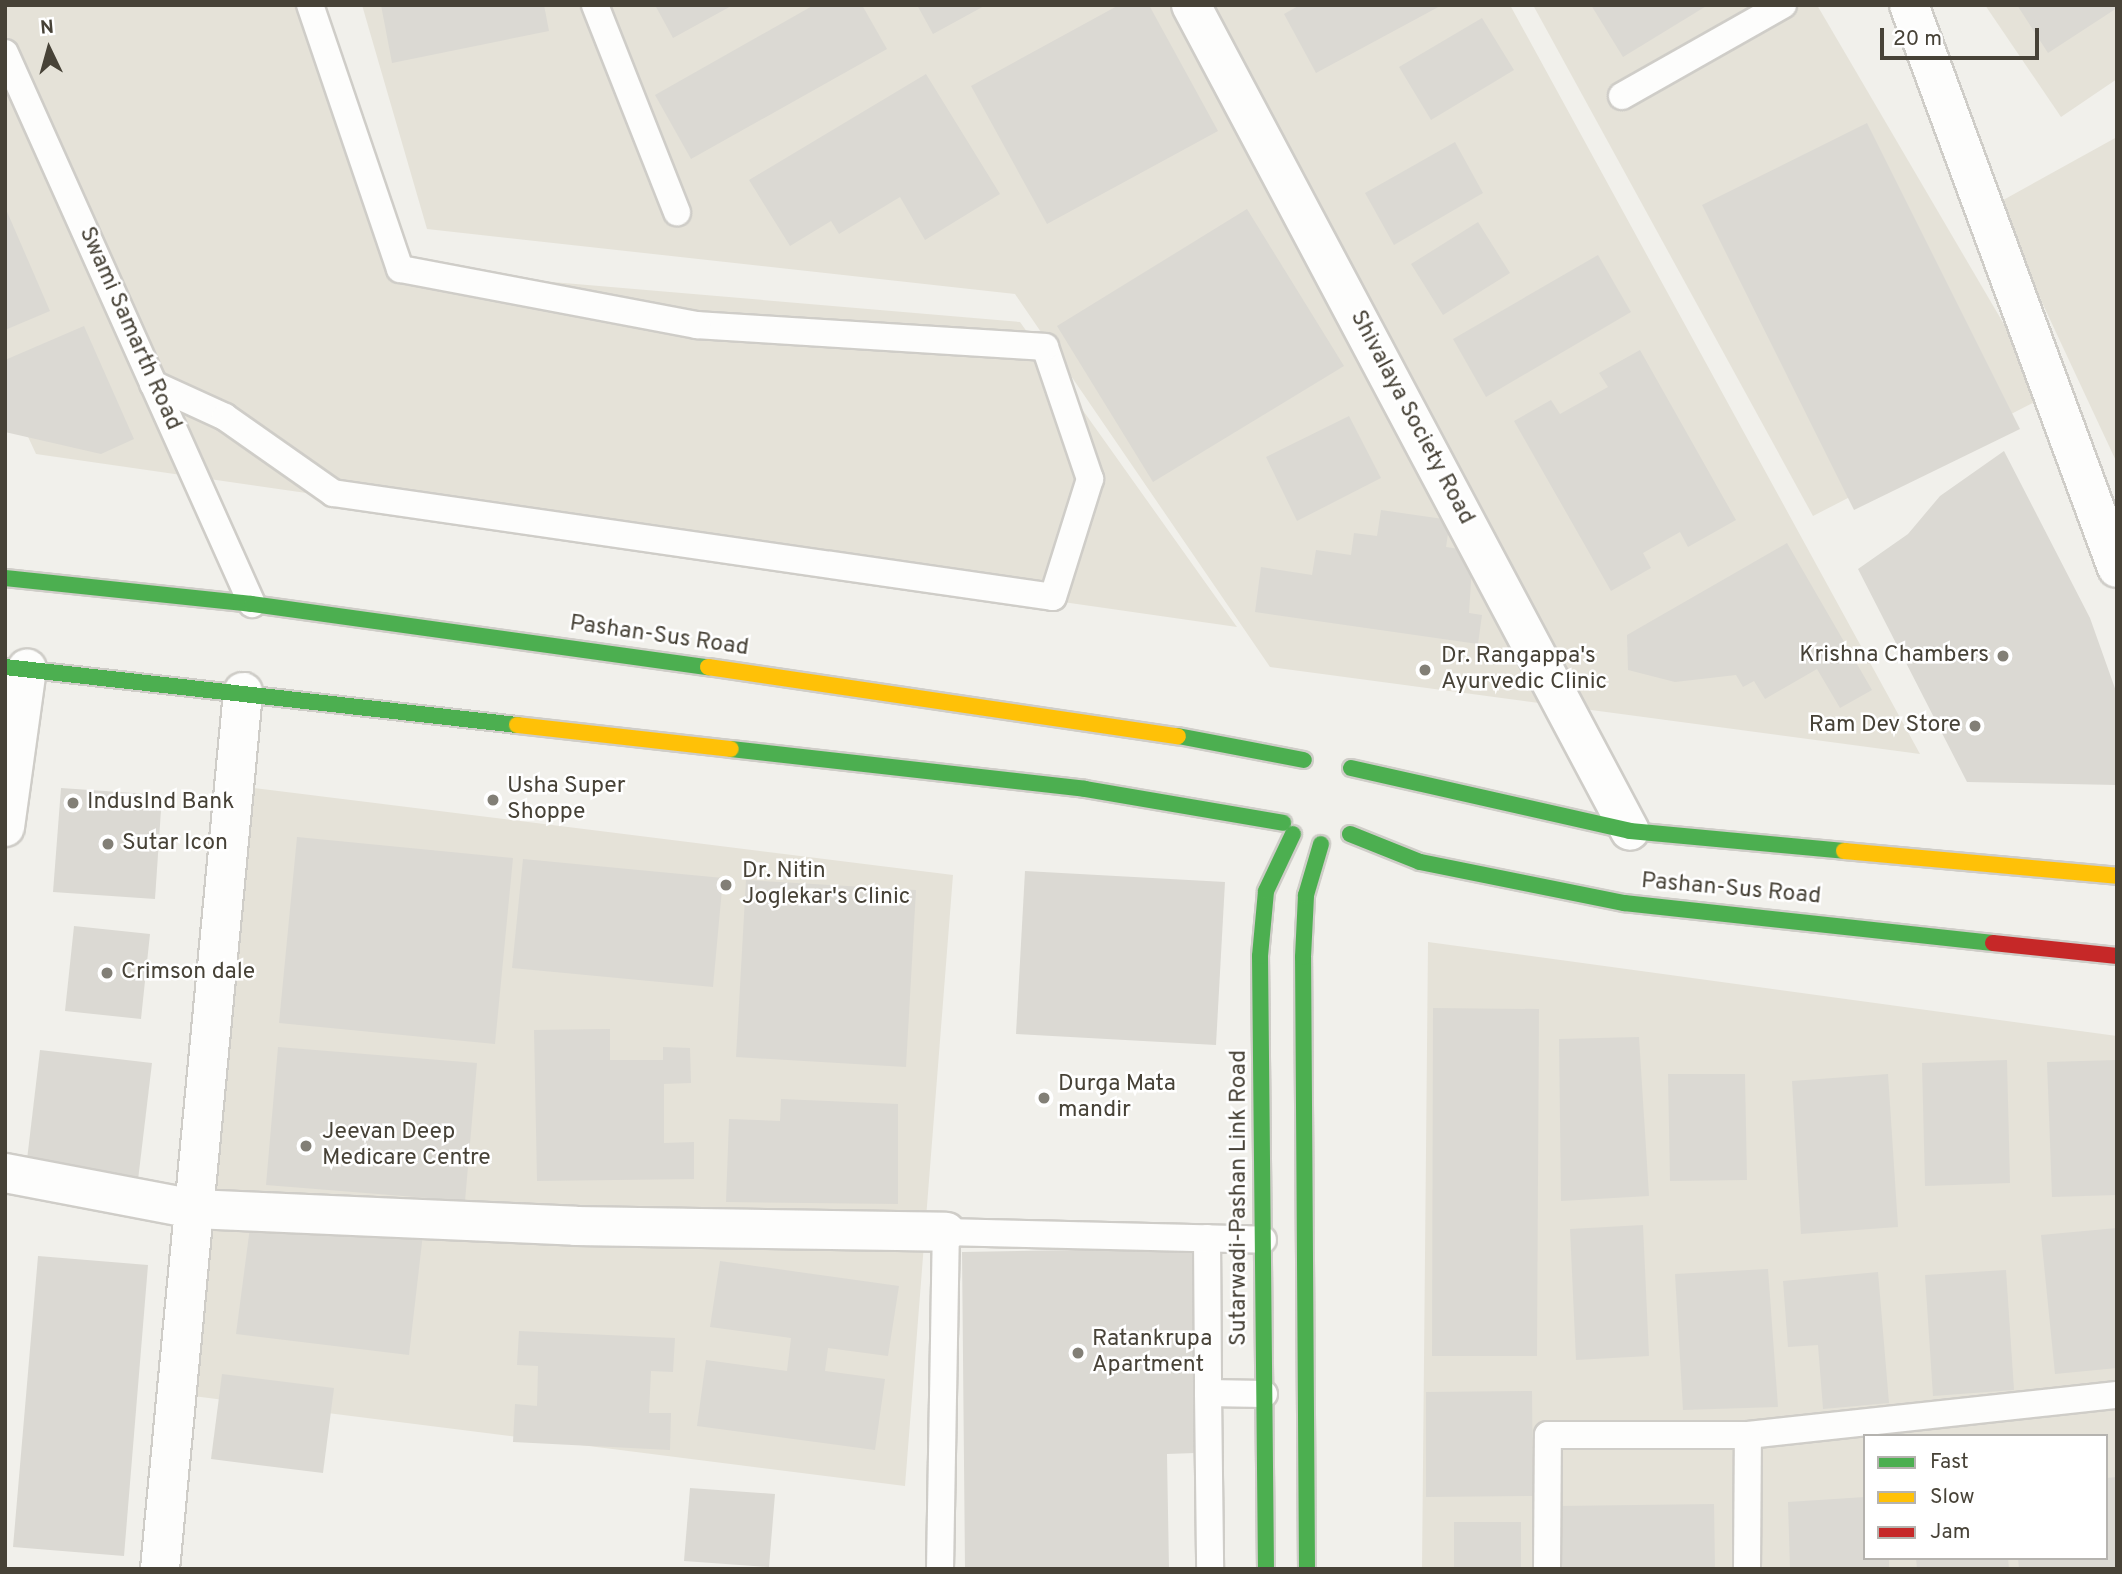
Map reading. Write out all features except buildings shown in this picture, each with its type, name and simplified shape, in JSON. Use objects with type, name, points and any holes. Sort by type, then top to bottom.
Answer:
[{"type":"main road","name":"Pashan-Sus Road","points":[[6,577],[252,604],[1097,720],[1310,758],[1288,773]]},
{"type":"main road","points":[[16,668],[1086,789],[1288,828],[1321,844],[1350,834],[1362,816]]},
{"type":"main road","points":[[1365,796],[1344,764],[1630,831],[2117,876]]},
{"type":"main road","points":[[1278,800],[1288,828]]},
{"type":"main road","name":"Sutarwadi-Pashan Link Road","points":[[1266,1569],[1260,956],[1266,891],[1288,828]]},
{"type":"main road","name":"Pashan-Sus Road","points":[[1350,834],[1420,862],[1624,903],[2117,956]]},
{"type":"main road","points":[[1307,1569],[1303,957],[1306,895],[1321,844]]},
{"type":"street","name":"Shivalaya Society Road","points":[[1191,5],[1630,831]]},
{"type":"street","points":[[1909,5],[2117,568]]},
{"type":"street","points":[[5,827],[16,668]]},
{"type":"street","points":[[160,1569],[243,692]]},
{"type":"street","points":[[5,1173],[194,1209],[576,1226],[946,1232]]},
{"type":"lane","points":[[153,384],[225,417],[333,493],[1053,597],[1090,479],[1045,347],[697,325],[400,269],[310,5]]},
{"type":"lane","points":[[595,5],[677,212]]},
{"type":"lane","points":[[1622,96],[1783,5]]},
{"type":"lane","name":"Swami Samarth Road","points":[[5,53],[252,604]]},
{"type":"lane","points":[[940,1569],[946,1232],[1263,1240]]},
{"type":"lane","points":[[1207,1238],[1210,1569]]},
{"type":"lane","points":[[1208,1393],[1264,1394]]},
{"type":"lane","points":[[1547,1569],[1548,1435],[1748,1435],[2117,1395]]},
{"type":"lane","points":[[1747,1569],[1748,1435]]},
{"type":"shaded area","points":[[5,5],[308,5],[401,269],[1020,322],[1237,627],[36,454],[5,387]]},
{"type":"shaded area","points":[[362,5],[1510,5],[1920,754],[1270,667],[1015,294],[427,229]]},
{"type":"shaded area","points":[[1533,5],[1817,5],[2046,396],[1813,516]]},
{"type":"shaded area","points":[[1985,5],[2117,5],[2117,79],[2061,117]]},
{"type":"shaded area","points":[[2117,137],[2117,463],[1996,204]]},
{"type":"shaded area","points":[[254,788],[953,875],[905,1486],[193,1396]]},
{"type":"shaded area","points":[[1428,942],[2117,1036],[2117,1569],[1422,1569]]},
{"type":"traffic: fast","points":[[5,578],[252,604],[708,667]]},
{"type":"traffic: fast","points":[[5,667],[517,725]]},
{"type":"traffic: fast","points":[[1178,736],[1304,760]]},
{"type":"traffic: fast","points":[[731,749],[1085,789],[1283,823]]},
{"type":"traffic: fast","points":[[1351,768],[1630,831],[1844,851]]},
{"type":"traffic: fast","points":[[1266,1569],[1260,956],[1266,891],[1293,834]]},
{"type":"traffic: fast","points":[[1350,834],[1420,862],[1624,903],[1993,943]]},
{"type":"traffic: fast","points":[[1307,1569],[1303,957],[1306,895],[1321,844]]},
{"type":"traffic: slow","points":[[708,667],[1178,736]]},
{"type":"traffic: slow","points":[[517,725],[731,749]]},
{"type":"traffic: slow","points":[[1844,851],[2117,876]]},
{"type":"traffic: jam","points":[[1993,943],[2117,956]]},
{"type":"place","name":"Krishna Chambers","points":[[2003,656]]},
{"type":"place","name":"Dr. Rangappa's Ayurvedic Clinic","points":[[1425,670]]},
{"type":"place","name":"Ram Dev Store","points":[[1975,726]]},
{"type":"place","name":"Usha Super Shoppe","points":[[493,800]]},
{"type":"place","name":"IndusInd Bank","points":[[73,803]]},
{"type":"place","name":"Sutar Icon","points":[[108,844]]},
{"type":"place","name":"Dr. Nitin Joglekar's Clinic","points":[[726,885]]},
{"type":"place","name":"Crimson dale","points":[[107,973]]},
{"type":"place","name":"Durga Mata mandir","points":[[1044,1098]]},
{"type":"place","name":"Jeevan Deep Medicare Centre","points":[[306,1146]]},
{"type":"place","name":"Ratankrupa Apartment","points":[[1078,1353]]}]
